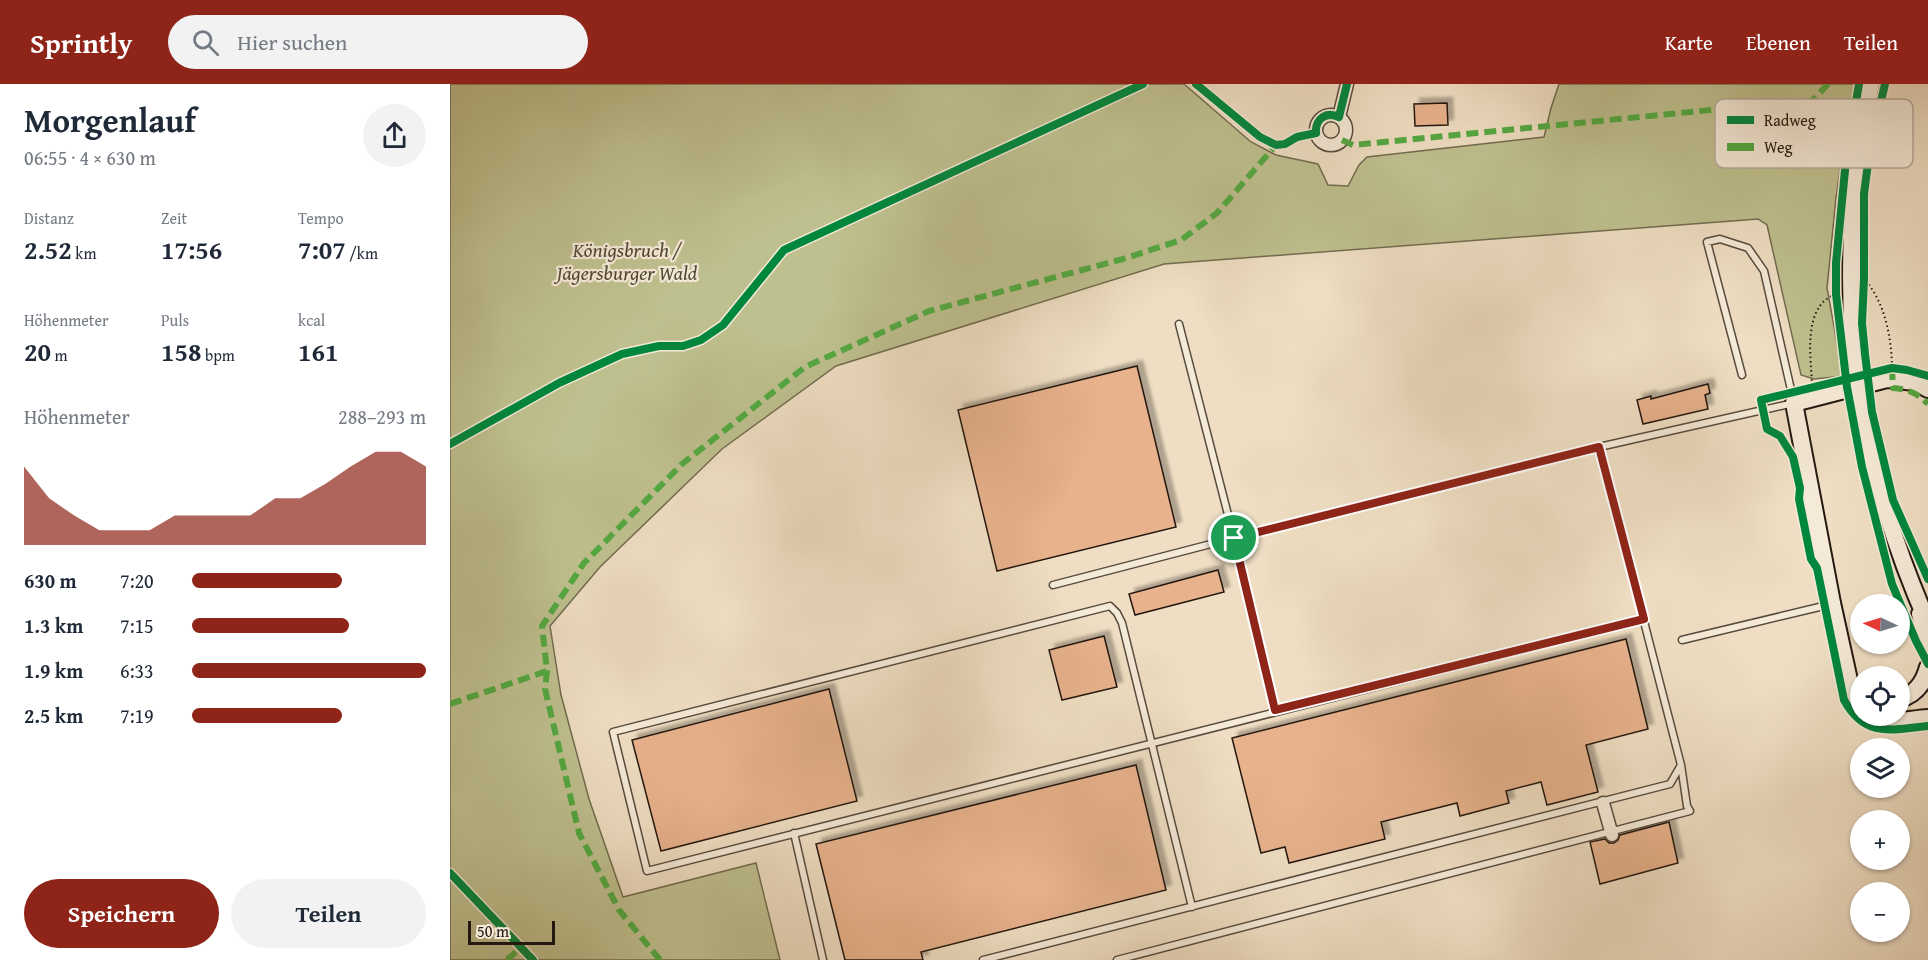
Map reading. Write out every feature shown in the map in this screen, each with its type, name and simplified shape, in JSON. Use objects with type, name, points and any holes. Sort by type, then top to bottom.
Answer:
[{"type":"street","points":[[1339,117],[1347,84]]},
{"type":"street","points":[[1868,99],[1871,84]]},
{"type":"street","points":[[1857,168],[1850,279],[1854,356],[1862,415],[1886,517],[1928,624]]},
{"type":"street","points":[[1850,684],[1832,603],[1794,403],[1887,380],[1915,382],[1928,389]]},
{"type":"street","points":[[1914,593],[1928,616]]},
{"type":"street","points":[[1914,593],[1928,648]]},
{"type":"street","points":[[1845,658],[1850,667]]},
{"type":"street","points":[[1910,695],[1921,685],[1928,667]]},
{"type":"street","points":[[1910,720],[1928,718]]},
{"type":"street","points":[[1603,803],[1611,833]]},
{"type":"lane","points":[[1053,585],[1599,447],[1794,403],[1764,271],[1748,248],[1720,239],[1707,242],[1742,375]]},
{"type":"lane","points":[[1179,324],[1275,710]]},
{"type":"lane","points":[[1117,960],[1690,811],[1687,806],[1681,765],[1599,447]]},
{"type":"lane","points":[[1682,640],[1832,603]]},
{"type":"lane","points":[[1192,908],[1151,742],[1122,623],[1110,606],[613,732],[647,871],[794,833],[1151,742],[1275,710],[1644,619]]},
{"type":"lane","points":[[983,960],[1603,803],[1670,784],[1681,765]]},
{"type":"lane","points":[[794,833],[823,960]]},
{"type":"path","points":[[1864,279],[1879,302],[1886,322],[1892,368]]},
{"type":"path","points":[[1812,387],[1813,317],[1821,305],[1836,294]]},
{"type":"green space","name":"Königsbruch / Jägersburger Wald","points":[[450,84],[1184,84],[1251,142],[1276,155],[1318,164],[1328,185],[1348,186],[1359,165],[1367,157],[1544,137],[1559,84],[1856,84],[1851,99],[1715,99],[1715,168],[1840,168],[1827,288],[1843,376],[1814,379],[1801,375],[1767,225],[1758,219],[1164,264],[836,366],[722,449],[600,567],[550,626],[561,695],[589,799],[623,897],[756,863],[780,960],[450,960]]},
{"type":"building","points":[[1447,103],[1448,125],[1415,126],[1414,104]]},
{"type":"building","points":[[1137,366],[1176,527],[997,571],[958,410]]},
{"type":"building","points":[[1708,384],[1710,393],[1705,395],[1708,409],[1643,424],[1637,400],[1651,396],[1651,399]]},
{"type":"building","points":[[1218,570],[1224,592],[1135,615],[1129,594]]},
{"type":"building","points":[[1104,636],[1117,687],[1062,700],[1049,650]]},
{"type":"building","points":[[1626,639],[1648,729],[1586,745],[1598,792],[1547,805],[1541,782],[1506,791],[1509,803],[1460,816],[1457,803],[1381,822],[1385,839],[1289,863],[1285,847],[1261,853],[1232,738]]},
{"type":"building","points":[[829,689],[857,801],[661,851],[632,740]]},
{"type":"building","points":[[1136,765],[1166,890],[921,952],[923,960],[845,960],[816,844]]},
{"type":"building","points":[[1669,822],[1678,863],[1600,884],[1590,842],[1605,839],[1609,843],[1614,843],[1620,835]]},
{"type":"marked path","points":[[1814,99],[1828,84]]},
{"type":"marked path","points":[[1342,140],[1353,145],[1715,110]]},
{"type":"marked path","points":[[660,960],[619,910],[579,833],[545,689],[547,671],[542,626],[584,563],[682,464],[805,367],[929,311],[1123,259],[1181,240],[1217,213],[1276,145]]},
{"type":"marked path","points":[[1892,368],[1893,388],[1912,392],[1928,404]]},
{"type":"marked path","points":[[450,704],[547,671]]},
{"type":"marked path","points":[[507,960],[521,947]]},
{"type":"cycle path","points":[[450,444],[559,383],[622,354],[659,346],[683,346],[701,340],[723,325],[784,250],[1143,84]]},
{"type":"cycle path","points":[[1196,84],[1260,137],[1276,145],[1316,133],[1319,120],[1326,116],[1339,117],[1347,84]]},
{"type":"cycle path","points":[[1856,99],[1859,84]]},
{"type":"cycle path","points":[[1881,99],[1885,84]]},
{"type":"cycle path","points":[[1845,168],[1836,263],[1836,294],[1847,387],[1862,467],[1892,584],[1928,664]]},
{"type":"cycle path","points":[[1867,168],[1864,194],[1862,323],[1872,412],[1893,500],[1928,579]]},
{"type":"cycle path","points":[[1928,376],[1892,368],[1761,400],[1767,429],[1780,436],[1793,457],[1811,559],[1817,568],[1844,700],[1852,712],[1870,726],[1891,730],[1928,726]]},
{"type":"cycle path","points":[[450,873],[533,960]]},
{"type":"route","points":[[1599,447],[1644,619],[1275,710],[1234,538],[1599,447]]}]
